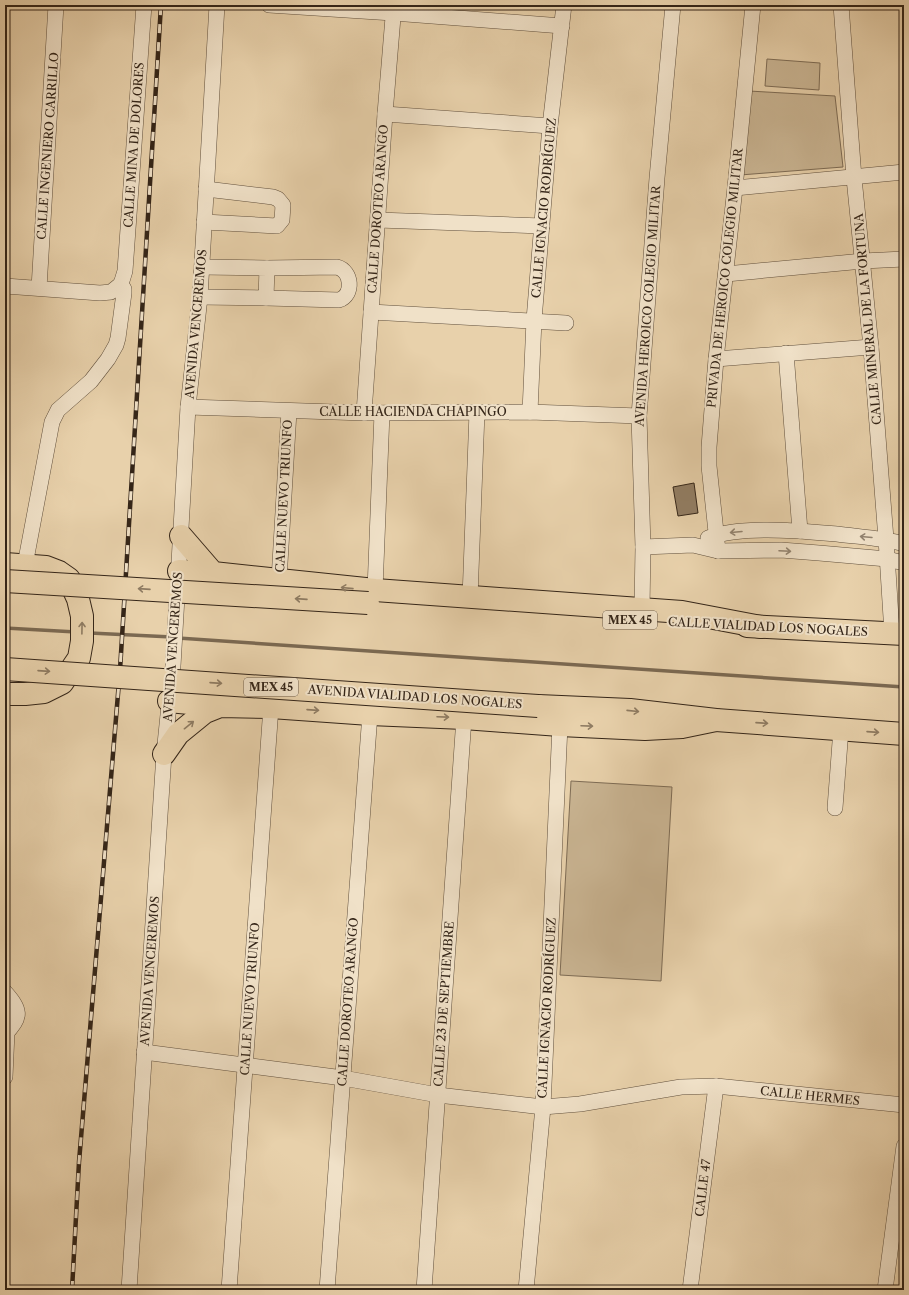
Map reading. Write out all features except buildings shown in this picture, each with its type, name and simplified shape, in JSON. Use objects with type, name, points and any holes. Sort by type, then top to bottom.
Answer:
[{"type":"highway","points":[[180,536],[213,574]]},
{"type":"highway","points":[[5,694],[44,692],[62,683],[79,658],[82,642],[82,616],[78,599],[69,580],[59,572],[46,567],[15,564]]},
{"type":"highway","points":[[179,570],[279,580],[371,597],[470,598],[642,608],[682,612],[762,627]]},
{"type":"highway","name":"MEX 45","points":[[5,580],[371,597]]},
{"type":"highway","name":"CALLE VIALIDAD LOS NOGALES","points":[[371,597],[616,620],[898,633]]},
{"type":"highway","name":"AVENIDA VIALIDAD LOS NOGALES","points":[[5,669],[538,706],[630,710],[716,720]]},
{"type":"highway","points":[[169,701],[220,706],[271,707],[560,725],[663,729],[682,728],[716,720]]},
{"type":"highway","points":[[164,754],[178,734],[205,712],[220,706]]},
{"type":"highway","name":"MEX 45","points":[[716,720],[904,734]]},
{"type":"street","name":"CALLE INGENIERO CARRILLO","points":[[39,288],[56,5]]},
{"type":"street","name":"CALLE MINA DE DOLORES","points":[[15,564],[52,422],[58,410],[91,381],[108,359],[116,345],[124,293],[124,289],[121,284],[126,257],[144,5]]},
{"type":"street","name":"AVENIDA VENCEREMOS","points":[[129,1290],[164,754],[173,666],[188,408],[200,297],[217,5]]},
{"type":"street","points":[[269,5],[394,9],[562,26]]},
{"type":"street","name":"CALLE IGNACIO RODRÍGUEZ","points":[[530,412],[534,320],[550,126],[564,5]]},
{"type":"street","name":"AVENIDA HEROICO COLEGIO MILITAR","points":[[642,608],[639,416],[657,178],[673,5]]},
{"type":"street","name":"PRIVADA DE HEROICO COLEGIO MILITAR","points":[[718,551],[709,453],[716,358],[753,5]]},
{"type":"street","name":"CALLE MINERAL DE LA FORTUNA","points":[[841,5],[854,178],[871,347],[887,559],[898,633]]},
{"type":"street","name":"CALLE DOROTEO ARANGO","points":[[364,413],[394,9]]},
{"type":"street","points":[[385,114],[550,126]]},
{"type":"street","points":[[735,188],[854,178],[904,172]]},
{"type":"street","points":[[204,222],[277,226],[282,220],[283,204],[278,199],[273,197],[206,189]]},
{"type":"street","points":[[378,220],[542,226]]},
{"type":"street","points":[[726,274],[863,261],[904,259]]},
{"type":"street","points":[[200,297],[339,300],[347,295],[349,287],[347,272],[343,268],[337,266],[267,268],[202,267]]},
{"type":"street","points":[[266,298],[267,268]]},
{"type":"street","points":[[5,286],[100,293],[111,292],[121,284]]},
{"type":"street","points":[[371,312],[566,323]]},
{"type":"street","points":[[716,358],[871,347]]},
{"type":"street","points":[[786,353],[800,531]]},
{"type":"street","name":"CALLE HACIENDA CHAPINGO","points":[[188,408],[364,413],[530,412],[639,416]]},
{"type":"street","name":"CALLE NUEVO TRIUNFO","points":[[279,580],[289,411]]},
{"type":"street","points":[[470,598],[476,412]]},
{"type":"street","points":[[371,597],[382,413]]},
{"type":"street","points":[[642,548],[693,544],[716,535],[751,531],[800,531],[886,539],[904,544]]},
{"type":"street","points":[[693,544],[718,551],[781,550],[887,559],[904,563]]},
{"type":"street","name":"CALLE NUEVO TRIUNFO","points":[[229,1290],[271,707]]},
{"type":"street","name":"CALLE DOROTEO ARANGO","points":[[327,1290],[370,714]]},
{"type":"street","name":"CALLE 23 DE SEPTIEMBRE","points":[[424,1290],[464,718]]},
{"type":"street","name":"CALLE IGNACIO RODRÍGUEZ","points":[[526,1290],[543,1107],[560,725]]},
{"type":"street","points":[[834,808],[841,729]]},
{"type":"street","points":[[5,992],[15,1003],[18,1011],[17,1019],[14,1025],[6,1033],[5,1077]]},
{"type":"street","name":"CALLE HERMES","points":[[144,1052],[343,1078],[438,1095],[543,1107],[580,1104],[681,1087],[716,1086],[904,1105]]},
{"type":"street","name":"CALLE 47","points":[[690,1290],[716,1086]]},
{"type":"street","points":[[884,1290],[904,1146]]},
{"type":"shaded area","points":[[767,59],[820,63],[819,90],[765,86]]},
{"type":"shaded area","points":[[749,91],[835,96],[843,167],[740,175]]},
{"type":"shaded area","points":[[571,781],[672,787],[661,981],[560,975]]},
{"type":"waterway","points":[[5,628],[76,632]]},
{"type":"waterway","points":[[90,633],[172,637]]},
{"type":"waterway","points":[[178,638],[904,687]]},
{"type":"railway","points":[[72,1290],[79,1162],[120,670],[161,5]]}]
